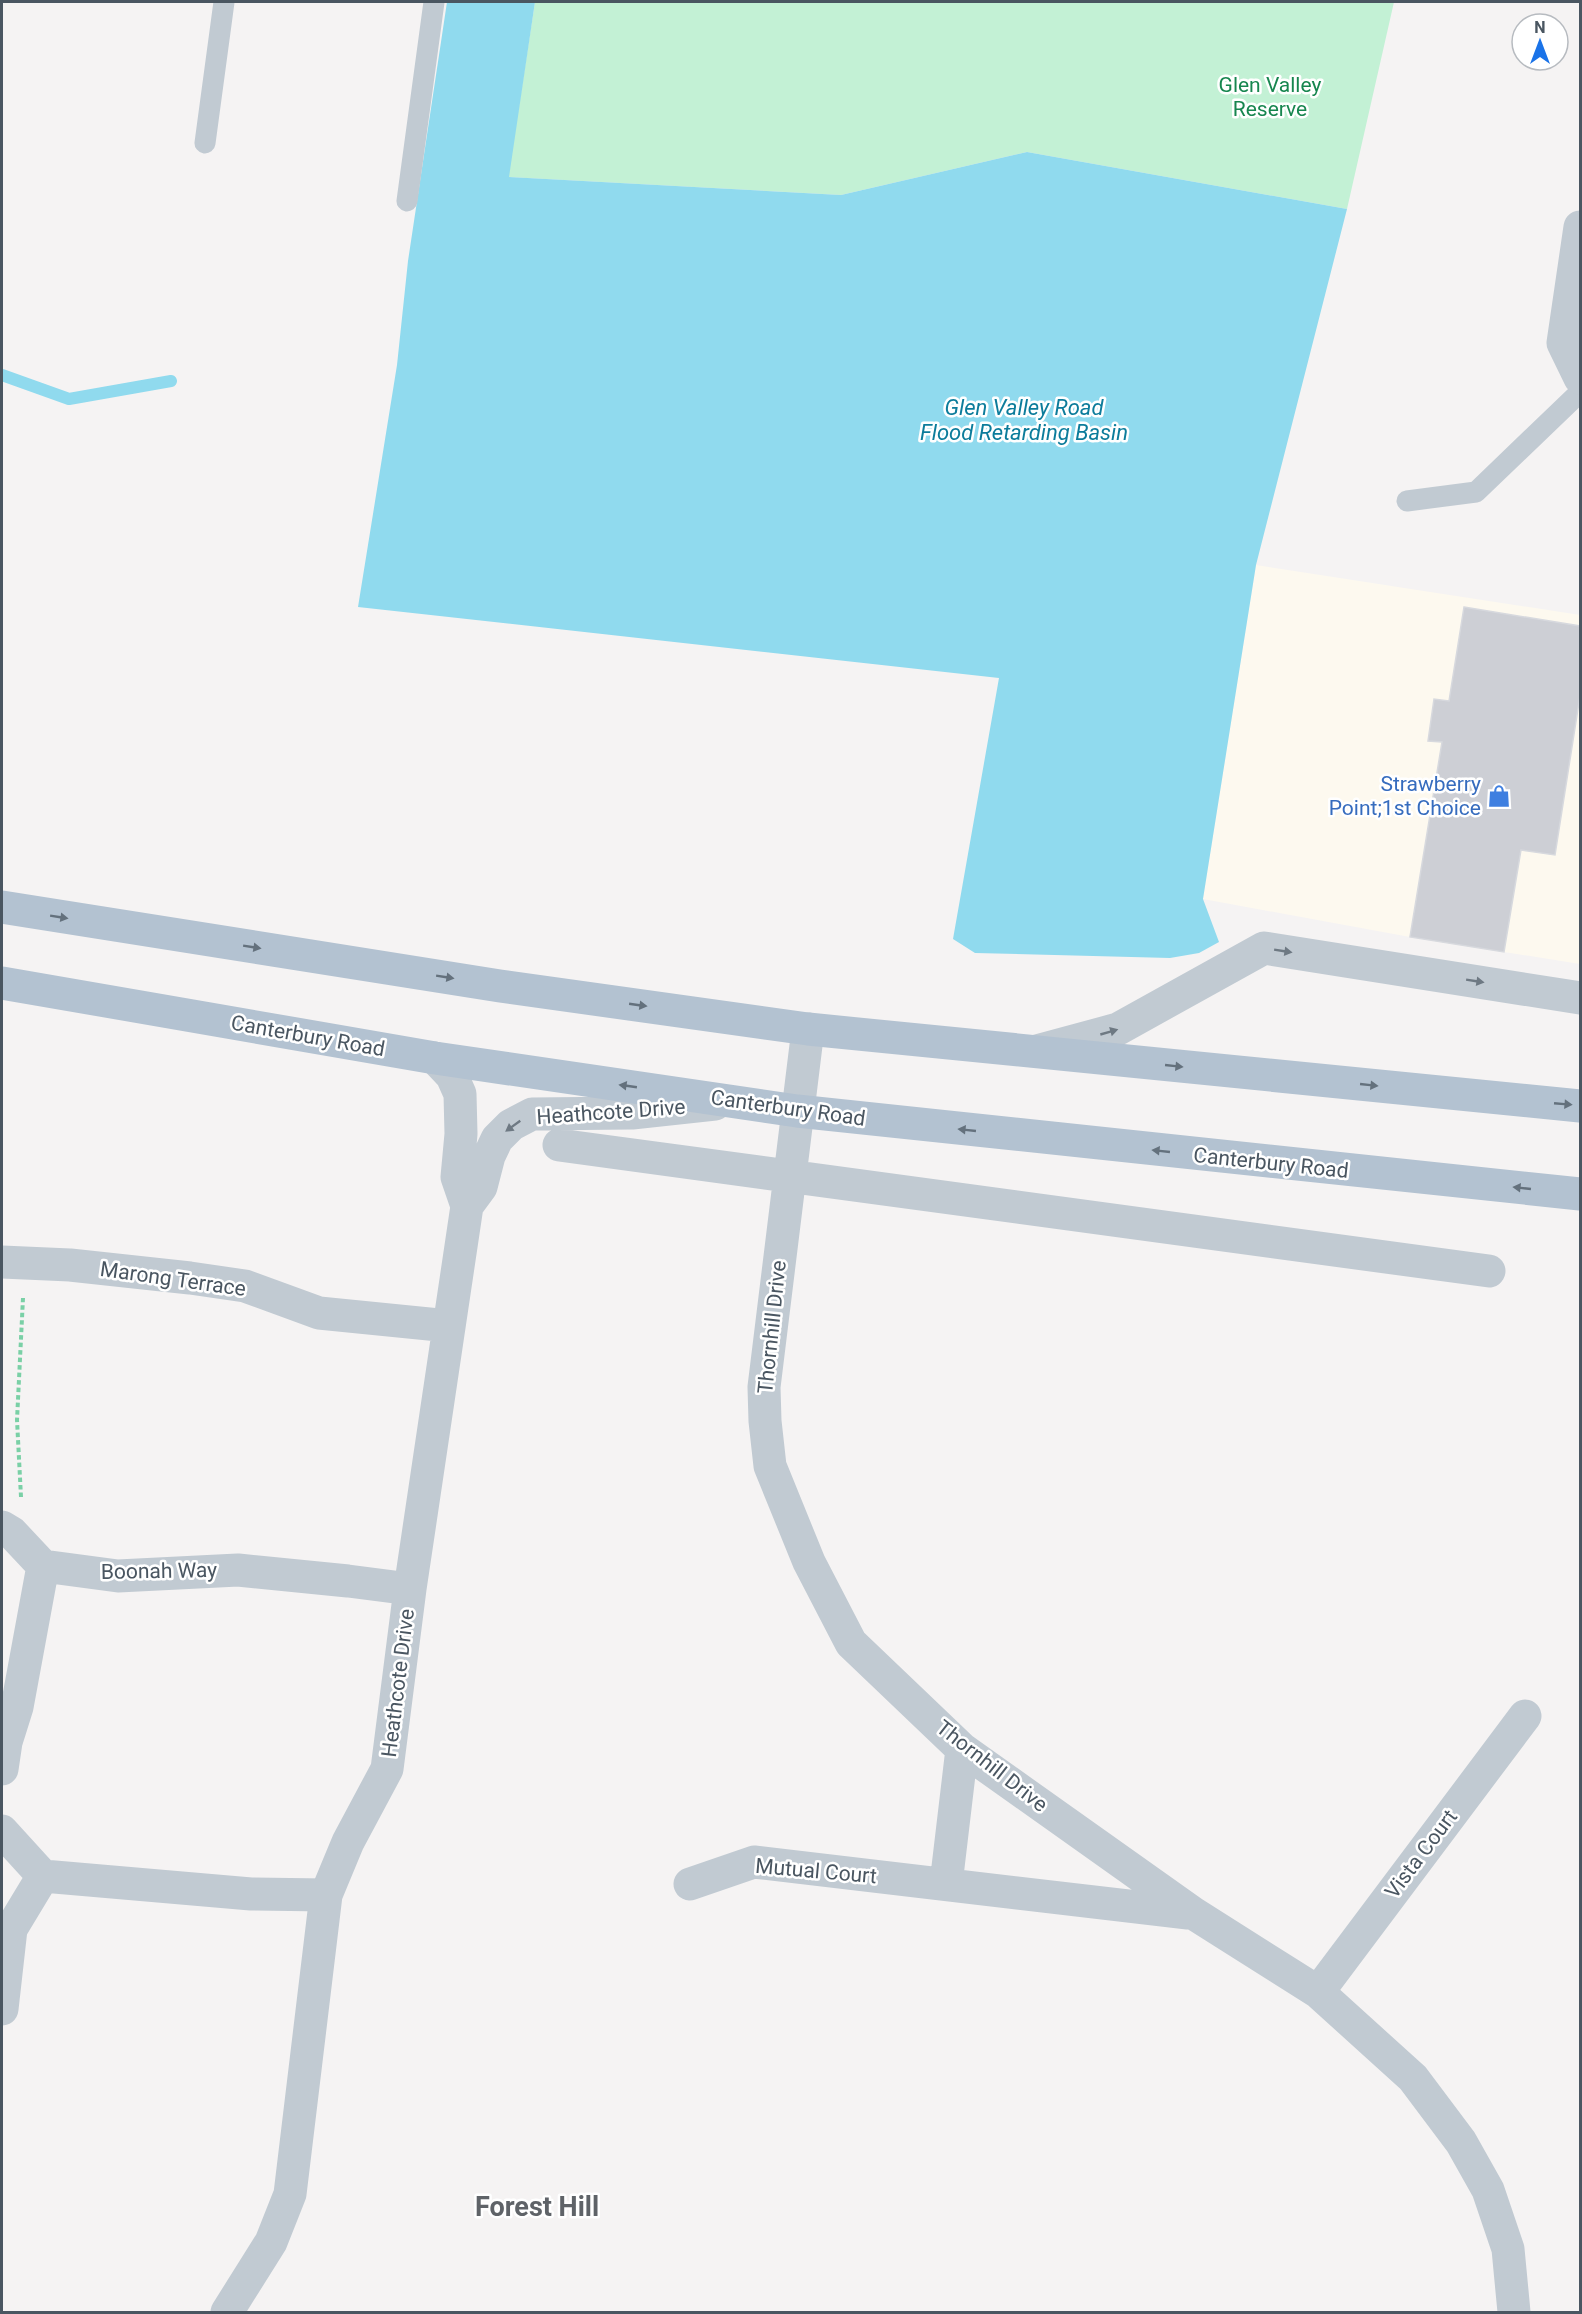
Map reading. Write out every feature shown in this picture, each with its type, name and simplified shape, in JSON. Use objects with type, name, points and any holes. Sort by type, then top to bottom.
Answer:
[{"type":"main road","points":[[2,908],[500,986],[808,1029],[1581,1106]]},
{"type":"main road","name":"Canterbury Road","points":[[2,983],[435,1058],[797,1111],[1191,1155],[1581,1194]]},
{"type":"street","points":[[1581,227],[1563,343],[1581,378]]},
{"type":"street","points":[[1033,1052],[1118,1029],[1264,948],[1581,998]]},
{"type":"street","name":"Thornhill Drive","points":[[808,1029],[764,1387],[765,1420],[770,1466],[808,1562],[851,1643],[962,1749],[1193,1913],[1318,1992],[1413,2078],[1461,2142],[1488,2190],[1508,2249],[1514,2313]]},
{"type":"street","name":"Heathcote Drive","points":[[226,2313],[271,2242],[290,2194],[326,1895],[348,1842],[387,1769],[410,1589],[467,1206],[457,1177],[461,1134],[460,1094],[452,1076],[435,1058]]},
{"type":"street","name":"Heathcote Drive","points":[[467,1206],[481,1187],[489,1156],[497,1139],[512,1125],[532,1114],[632,1113],[735,1102]]},
{"type":"street","points":[[559,1145],[1489,1271]]},
{"type":"street","name":"Marong Terrace","points":[[12,1263],[70,1265],[190,1278],[245,1286],[319,1313],[449,1326]]},
{"type":"street","points":[[2,1769],[21,1686],[43,1566],[7,1530]]},
{"type":"street","name":"Boonah Way","points":[[43,1566],[118,1576],[238,1570],[410,1589]]},
{"type":"street","name":"Vista Court","points":[[1318,1992],[1525,1716]]},
{"type":"street","points":[[945,1884],[962,1749]]},
{"type":"street","points":[[2,1832],[43,1876],[251,1894],[326,1895]]},
{"type":"street","name":"Mutual Court","points":[[690,1884],[754,1863],[1193,1913]]},
{"type":"street","points":[[2,2009],[11,1929],[43,1876]]},
{"type":"lane","points":[[205,143],[224,2]]},
{"type":"lane","points":[[407,201],[434,2]]},
{"type":"lane","points":[[1407,501],[1476,492],[1581,392]]},
{"type":"path","points":[[7,1530],[21,1497],[12,1263]]},
{"type":"shaded area","points":[[1256,565],[1580,615],[1580,964],[1410,937],[1203,899]]},
{"type":"green space","name":"Glen Valley Reserve","points":[[535,2],[1394,2],[1347,209],[1027,152],[841,195],[508,177]]},
{"type":"water","name":"Glen Valley Road Flood Retarding Basin","points":[[447,2],[535,2],[509,177],[841,195],[1027,152],[1347,209],[1256,565],[1203,899],[1219,942],[1199,953],[1170,958],[975,953],[953,939],[999,678],[358,607],[397,365],[408,261]]},
{"type":"building","name":"Strawberry Point;1st Choice","points":[[1464,607],[1580,626],[1580,696],[1555,855],[1521,850],[1504,952],[1410,937],[1442,742],[1428,741],[1434,699],[1449,701]]},
{"type":"waterway","points":[[2,375],[69,399],[171,381]]},
{"type":"place","name":"Strawberry Point;1st Choice","points":[[1499,796]]},
{"type":"district","name":"Forest Hill","points":[[537,2207]]}]
